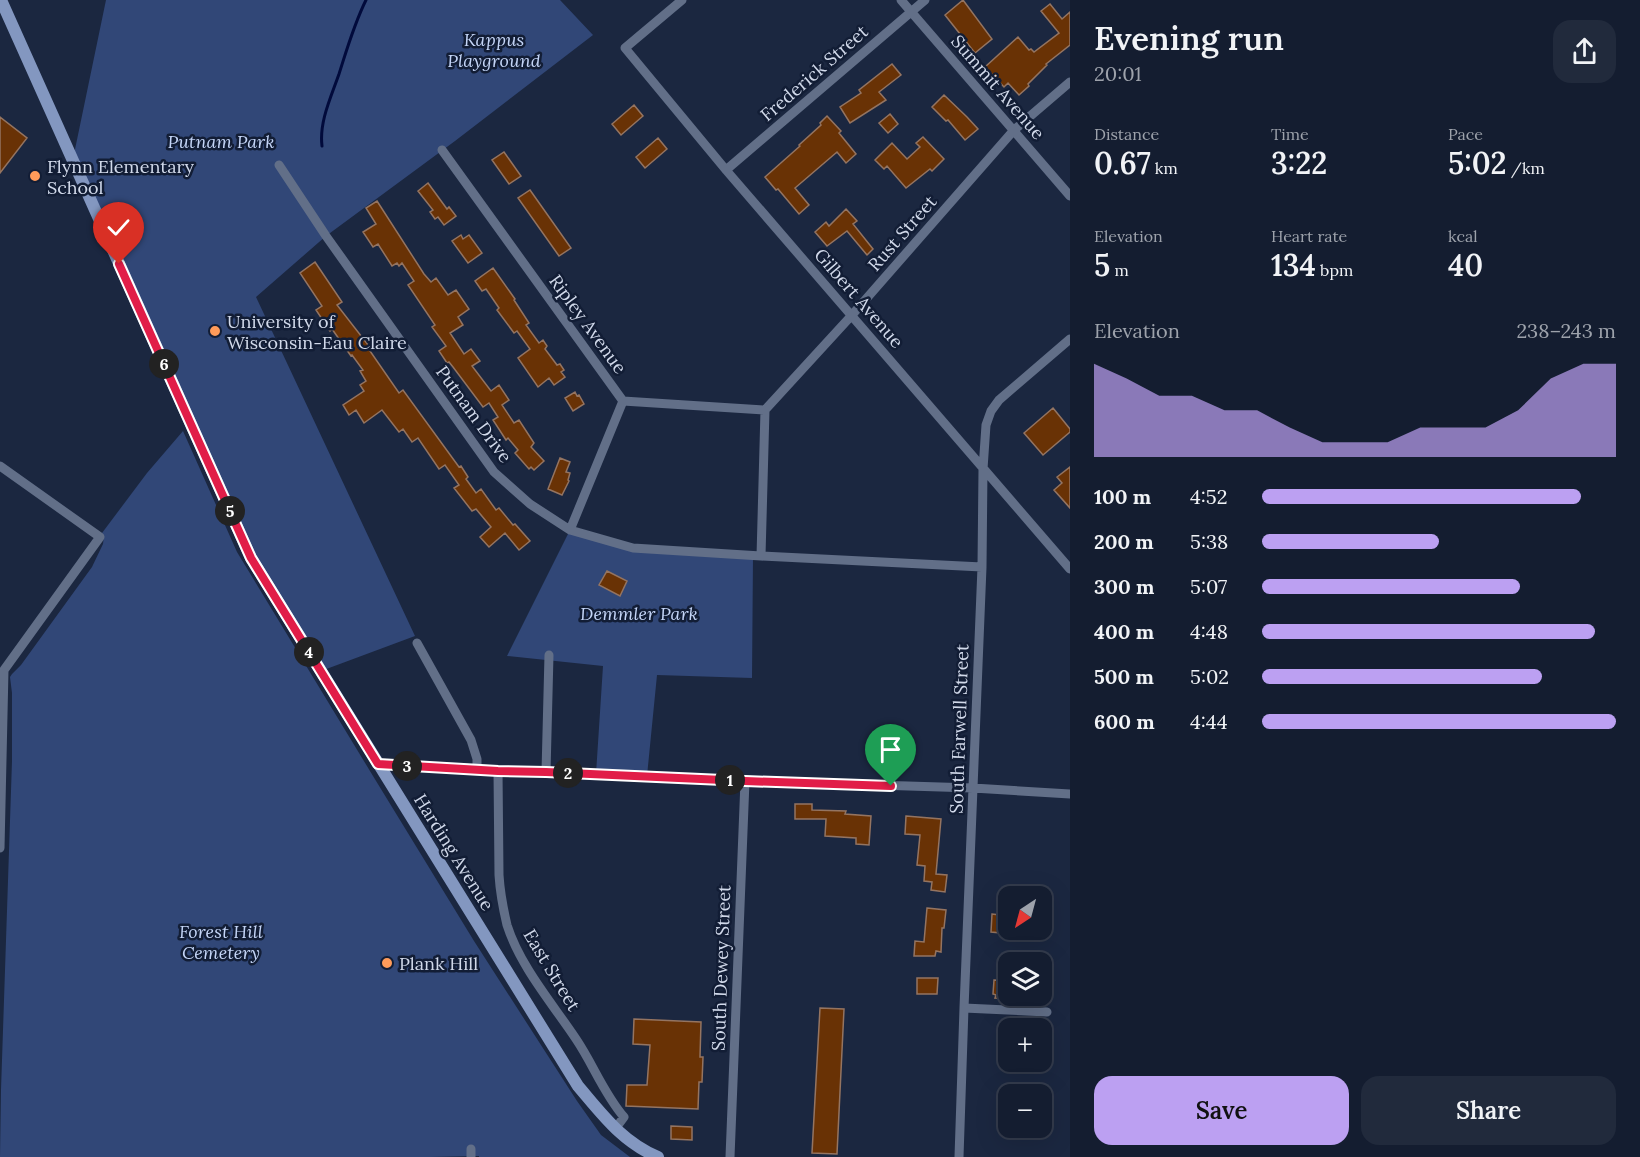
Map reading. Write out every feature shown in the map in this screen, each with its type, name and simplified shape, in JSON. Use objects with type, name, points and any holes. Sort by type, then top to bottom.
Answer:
[{"type":"main road","name":"Harding Avenue","points":[[1,0],[251,558],[578,1086],[615,1129],[646,1152],[658,1157]]},
{"type":"street","name":"Gilbert Avenue","points":[[682,0],[625,48],[726,170],[1070,569]]},
{"type":"street","name":"Summit Avenue","points":[[901,0],[1070,196]]},
{"type":"street","name":"Frederick Street","points":[[726,170],[925,0]]},
{"type":"street","name":"Rust Street","points":[[765,410],[852,315],[1014,130],[1070,82]]},
{"type":"street","name":"Ripley Avenue","points":[[442,150],[623,401],[765,410]]},
{"type":"street","name":"Putnam Drive","points":[[279,165],[326,236],[494,472],[530,504],[570,530],[633,548],[982,567]]},
{"type":"street","name":"South Farwell Street","points":[[959,1157],[986,425],[991,411],[999,400],[1070,339]]},
{"type":"street","points":[[570,530],[623,401]]},
{"type":"street","points":[[761,556],[765,410]]},
{"type":"street","points":[[0,466],[100,537],[2,669],[0,848]]},
{"type":"street","points":[[417,643],[471,740],[477,757],[477,770]]},
{"type":"street","points":[[546,772],[549,655]]},
{"type":"street","points":[[378,764],[1070,794]]},
{"type":"street","name":"East Street","points":[[498,771],[499,875],[507,924],[513,940],[542,992],[576,1039],[624,1117],[615,1129]]},
{"type":"street","name":"South Dewey Street","points":[[730,1157],[745,781]]},
{"type":"street","points":[[964,1008],[1047,1012]]},
{"type":"green space","name":"Putnam Park","points":[[106,0],[560,0],[593,35],[326,236],[256,297],[415,636],[321,671],[251,558],[73,159]]},
{"type":"green space","name":"Forest Hill Cemetery","points":[[183,431],[237,552],[474,941],[601,1135],[630,1157],[0,1157],[12,761],[10,677],[92,567],[103,544],[102,533],[147,473]]},
{"type":"green space","name":"Demmler Park","points":[[570,530],[633,548],[753,556],[752,678],[657,675],[647,776],[596,774],[603,666],[507,656]]},
{"type":"building","points":[[963,0],[992,39],[975,53],[945,15]]},
{"type":"building","points":[[1050,4],[1062,19],[1070,12],[1070,45],[1046,64],[1019,95],[1008,83],[1004,87],[985,67],[1018,37],[1029,50],[1034,52],[1059,33],[1041,11]]},
{"type":"building","points":[[892,64],[901,75],[879,92],[886,100],[850,123],[840,107],[861,93],[859,90]]},
{"type":"building","points":[[944,95],[978,129],[965,140],[948,120],[946,121],[932,107]]},
{"type":"building","points":[[634,105],[643,116],[621,135],[612,124]]},
{"type":"building","points":[[890,114],[898,124],[888,133],[879,123]]},
{"type":"building","points":[[827,116],[841,131],[839,133],[856,154],[846,163],[837,152],[795,188],[809,205],[799,214],[765,177],[800,146]]},
{"type":"building","points":[[0,117],[27,138],[0,173]]},
{"type":"building","points":[[923,137],[944,159],[932,171],[930,169],[906,188],[887,166],[884,169],[875,160],[892,143],[907,159],[920,147],[916,143]]},
{"type":"building","points":[[658,138],[667,149],[645,168],[636,157]]},
{"type":"building","points":[[504,152],[521,176],[509,184],[492,160]]},
{"type":"building","points":[[428,183],[447,209],[449,207],[456,216],[444,225],[438,217],[435,219],[430,212],[433,210],[418,191]]},
{"type":"building","points":[[530,190],[571,248],[559,256],[518,198]]},
{"type":"building","points":[[377,201],[424,274],[431,282],[436,278],[448,295],[456,290],[469,309],[458,317],[463,325],[450,333],[464,354],[471,349],[480,361],[472,366],[491,391],[499,385],[509,400],[502,405],[514,423],[519,420],[534,443],[531,447],[544,461],[534,470],[531,467],[529,469],[515,453],[518,450],[508,438],[506,440],[493,420],[498,417],[489,403],[483,407],[439,351],[446,346],[432,327],[435,325],[408,285],[414,281],[402,263],[399,266],[397,263],[392,266],[378,244],[373,247],[363,232],[376,224],[366,208]]},
{"type":"building","points":[[846,209],[857,221],[853,224],[873,249],[867,255],[847,231],[827,246],[815,232],[826,222],[829,226]]},
{"type":"building","points":[[461,235],[463,239],[469,235],[482,253],[468,263],[452,241]]},
{"type":"building","points":[[315,262],[342,302],[337,305],[372,350],[370,351],[399,393],[403,390],[459,467],[461,466],[468,477],[466,479],[476,493],[481,489],[496,510],[499,508],[530,541],[519,550],[505,533],[489,547],[480,537],[491,527],[476,509],[472,511],[454,488],[459,485],[445,465],[439,469],[418,438],[412,442],[403,429],[399,432],[382,410],[364,423],[356,410],[349,415],[343,405],[364,391],[360,385],[366,381],[360,371],[363,370],[332,329],[330,331],[316,310],[322,306],[300,273]]},
{"type":"building","points":[[493,268],[529,323],[526,325],[539,343],[543,340],[547,346],[545,349],[557,365],[560,364],[564,370],[561,372],[565,377],[554,385],[549,378],[538,387],[518,358],[530,349],[517,331],[514,333],[497,310],[499,308],[486,289],[482,291],[475,281]]},
{"type":"building","points":[[575,392],[584,404],[573,411],[565,398]]},
{"type":"building","points":[[1053,408],[1070,432],[1043,455],[1024,433]]},
{"type":"building","points":[[560,458],[570,462],[566,472],[570,473],[569,481],[562,495],[548,489]]},
{"type":"building","points":[[1070,467],[1070,508],[1054,490],[1062,483],[1057,477]]},
{"type":"building","points":[[607,571],[627,581],[620,596],[599,585]]},
{"type":"building","points":[[795,804],[812,804],[812,810],[846,811],[845,814],[871,816],[869,845],[856,844],[856,838],[825,836],[826,819],[795,819]]},
{"type":"building","points":[[906,816],[941,819],[936,874],[947,875],[945,892],[931,890],[932,882],[924,881],[925,866],[917,865],[920,835],[905,834]]},
{"type":"building","points":[[927,908],[946,910],[944,928],[942,928],[941,952],[936,951],[935,956],[914,956],[915,941],[924,942]]},
{"type":"building","points":[[992,914],[998,915],[998,933],[991,932]]},
{"type":"building","points":[[917,978],[938,978],[937,994],[917,994]]},
{"type":"building","points":[[994,980],[998,980],[998,998],[993,994]]},
{"type":"building","points":[[820,1008],[844,1009],[837,1154],[812,1153]]},
{"type":"building","points":[[634,1019],[701,1022],[700,1057],[703,1057],[698,1109],[626,1106],[627,1085],[647,1085],[650,1045],[633,1044]]},
{"type":"building","points":[[671,1126],[692,1127],[692,1140],[671,1139]]},
{"type":"waterway","points":[[322,146],[322,128],[326,110],[354,27],[366,0]]},
{"type":"place","name":"Flynn Elementary School","points":[[35,176]]},
{"type":"place","name":"University of Wisconsin-Eau Claire","points":[[215,331]]},
{"type":"place","name":"Plank Hill","points":[[387,963]]},
{"type":"route","points":[[119,264],[251,558],[378,764],[498,771],[891,786]]},
{"type":"park label","name":"Kappus Playground","points":[[494,49]]}]
